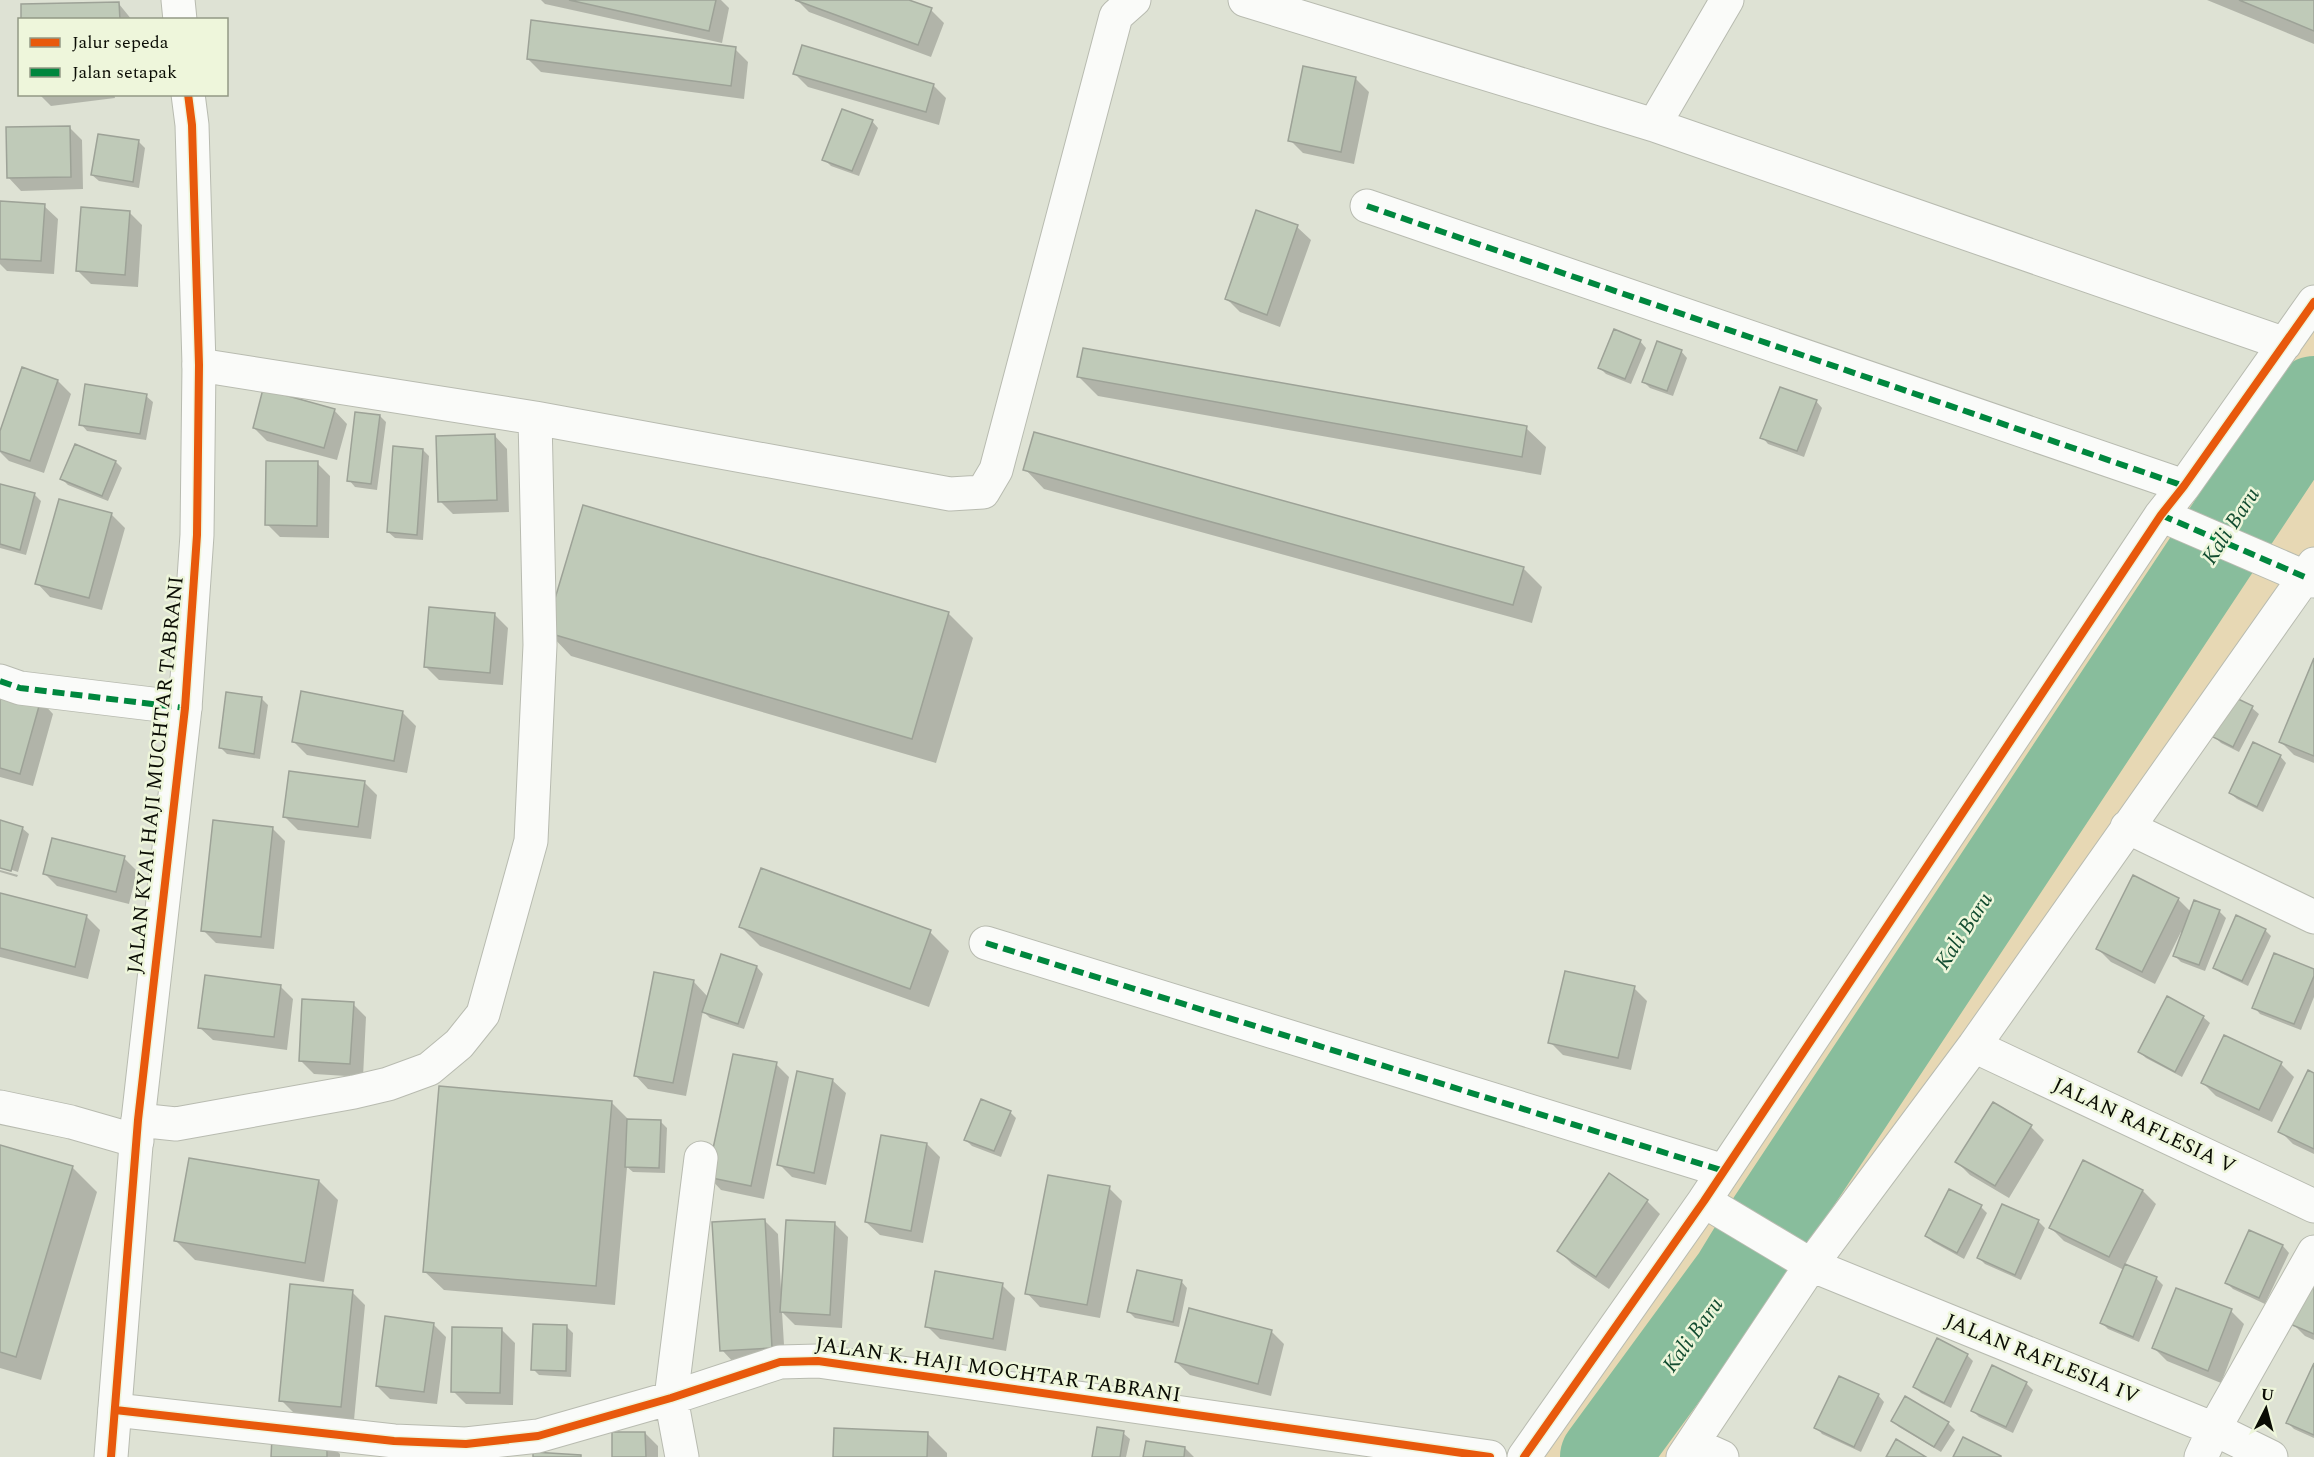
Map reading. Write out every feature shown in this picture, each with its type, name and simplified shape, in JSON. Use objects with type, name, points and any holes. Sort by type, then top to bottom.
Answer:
[{"type":"street","points":[[178,0],[180,18]]},
{"type":"street","points":[[199,365],[535,418],[950,494],[983,492],[996,470],[1116,16],[1134,0]]},
{"type":"street","points":[[1245,0],[1654,125],[2285,344]]},
{"type":"street","points":[[1654,125],[1727,0]]},
{"type":"street","name":"JALAN KYAI HAJI MUCHTAR TABRANI","points":[[111,1457],[137,1131],[186,708],[197,535],[199,365],[192,125],[188,96]]},
{"type":"street","points":[[1367,206],[2184,486]]},
{"type":"street","points":[[1524,1457],[1710,1205],[1724,1171],[2167,518],[2184,486],[2314,302]]},
{"type":"street","points":[[0,1107],[71,1122],[137,1131],[354,1092],[388,1084],[429,1069],[459,1044],[483,1014],[531,841],[540,645],[535,418]]},
{"type":"street","points":[[1722,1457],[1688,1450],[1798,1258],[1974,1046],[2127,827],[2311,574],[2261,557],[2167,518]]},
{"type":"street","points":[[0,681],[20,688],[186,708]]},
{"type":"street","points":[[2127,827],[2314,917]]},
{"type":"street","points":[[986,943],[1724,1171]]},
{"type":"street","name":"JALAN RAFLESIA V","points":[[1974,1046],[2314,1206]]},
{"type":"street","points":[[682,1457],[671,1398],[701,1158]]},
{"type":"street","name":"JALAN RAFLESIA IV","points":[[1710,1205],[1798,1258],[2208,1443],[2271,1457]]},
{"type":"street","points":[[2208,1443],[2314,1252]]},
{"type":"street","name":"JALAN K. HAJI MOCHTAR TABRANI","points":[[115,1410],[394,1441],[466,1444],[538,1436],[671,1398],[780,1362],[818,1361],[1490,1457]]},
{"type":"shaded area","points":[[2314,302],[2314,547],[2115,824],[1672,1457],[1523,1457]]},
{"type":"building","points":[[569,0],[716,0],[709,31]]},
{"type":"building","points":[[795,0],[909,0],[932,8],[918,45]]},
{"type":"building","points":[[2239,0],[2314,0],[2314,31]]},
{"type":"building","points":[[119,2],[120,18],[21,18],[21,4]]},
{"type":"building","points":[[531,20],[736,47],[731,86],[527,59]]},
{"type":"building","points":[[802,45],[934,84],[926,112],[793,74]]},
{"type":"building","points":[[1303,66],[1356,77],[1341,152],[1288,141]]},
{"type":"building","points":[[842,109],[873,120],[852,171],[822,160]]},
{"type":"building","points":[[70,126],[71,177],[7,178],[6,127]]},
{"type":"building","points":[[98,134],[139,140],[133,182],[91,175]]},
{"type":"building","points":[[0,201],[45,204],[41,261],[0,259]]},
{"type":"building","points":[[81,207],[130,211],[125,275],[76,271]]},
{"type":"building","points":[[1256,210],[1298,225],[1267,315],[1225,299]]},
{"type":"building","points":[[1614,329],[1641,340],[1625,379],[1598,368]]},
{"type":"building","points":[[1657,341],[1682,350],[1667,391],[1642,382]]},
{"type":"building","points":[[1083,348],[1527,426],[1522,457],[1077,377]]},
{"type":"building","points":[[22,367],[58,380],[30,461],[0,451],[0,431]]},
{"type":"building","points":[[85,384],[147,394],[140,434],[79,425]]},
{"type":"building","points":[[1780,387],[1817,400],[1797,451],[1760,438]]},
{"type":"building","points":[[263,389],[335,409],[324,448],[253,428]]},
{"type":"building","points":[[355,412],[380,415],[371,484],[347,481]]},
{"type":"building","points":[[1034,432],[1524,567],[1513,605],[1023,470]]},
{"type":"building","points":[[495,434],[497,500],[438,502],[436,436]]},
{"type":"building","points":[[75,444],[116,461],[102,496],[60,479]]},
{"type":"building","points":[[393,446],[423,449],[417,535],[387,532]]},
{"type":"building","points":[[266,461],[318,461],[317,526],[265,525]]},
{"type":"building","points":[[0,484],[35,493],[20,550],[0,544]]},
{"type":"building","points":[[59,499],[112,513],[89,598],[35,584]]},
{"type":"building","points":[[583,505],[949,612],[912,739],[545,632]]},
{"type":"building","points":[[429,607],[495,613],[490,673],[424,667]]},
{"type":"building","points":[[2314,658],[2314,756],[2279,742]]},
{"type":"building","points":[[0,689],[41,699],[20,774],[0,768]]},
{"type":"building","points":[[301,691],[403,711],[394,761],[292,742]]},
{"type":"building","points":[[226,692],[262,697],[254,754],[219,748]]},
{"type":"building","points":[[2234,697],[2253,706],[2233,747],[2213,737]]},
{"type":"building","points":[[2253,742],[2281,755],[2257,807],[2229,793]]},
{"type":"building","points":[[289,771],[365,781],[358,827],[283,817]]},
{"type":"building","points":[[0,820],[23,827],[11,871],[0,868]]},
{"type":"building","points":[[213,820],[273,827],[261,937],[201,931]]},
{"type":"building","points":[[52,838],[125,856],[116,892],[43,874]]},
{"type":"building","points":[[761,868],[931,930],[910,989],[739,927]]},
{"type":"building","points":[[2133,875],[2179,898],[2142,972],[2096,949]]},
{"type":"building","points":[[0,893],[87,915],[75,967],[0,948]]},
{"type":"building","points":[[2194,900],[2220,910],[2199,965],[2173,956]]},
{"type":"building","points":[[2236,915],[2266,929],[2242,981],[2213,968]]},
{"type":"building","points":[[2274,953],[2314,969],[2314,976],[2294,1024],[2252,1008]]},
{"type":"building","points":[[721,954],[757,966],[738,1024],[702,1012]]},
{"type":"building","points":[[1565,971],[1635,986],[1618,1058],[1548,1043]]},
{"type":"building","points":[[654,972],[694,980],[673,1083],[634,1076]]},
{"type":"building","points":[[205,975],[281,985],[274,1037],[198,1028]]},
{"type":"building","points":[[2167,996],[2204,1016],[2175,1072],[2138,1052]]},
{"type":"building","points":[[302,999],[354,1002],[350,1064],[299,1061]]},
{"type":"building","points":[[2224,1035],[2282,1062],[2259,1110],[2201,1083]]},
{"type":"building","points":[[733,1054],[777,1062],[751,1186],[707,1177]]},
{"type":"building","points":[[2308,1070],[2314,1073],[2314,1149],[2278,1132]]},
{"type":"building","points":[[797,1071],[833,1079],[814,1173],[777,1165]]},
{"type":"building","points":[[439,1086],[612,1101],[596,1286],[423,1272]]},
{"type":"building","points":[[981,1099],[1011,1111],[994,1151],[964,1140]]},
{"type":"building","points":[[1993,1102],[2032,1125],[1995,1186],[1955,1162]]},
{"type":"building","points":[[627,1119],[661,1120],[659,1168],[625,1167]]},
{"type":"building","points":[[881,1135],[927,1143],[911,1231],[865,1222]]},
{"type":"building","points":[[0,1145],[73,1166],[16,1357],[0,1352]]},
{"type":"building","points":[[189,1158],[319,1180],[305,1263],[174,1241]]},
{"type":"building","points":[[2083,1160],[2143,1190],[2109,1257],[2049,1228]]},
{"type":"building","points":[[1609,1173],[1648,1200],[1596,1277],[1557,1251]]},
{"type":"building","points":[[1048,1175],[1110,1186],[1087,1305],[1025,1294]]},
{"type":"building","points":[[1949,1189],[1982,1205],[1957,1253],[1925,1236]]},
{"type":"building","points":[[2002,1204],[2039,1220],[2015,1275],[1977,1258]]},
{"type":"building","points":[[765,1219],[772,1348],[720,1351],[712,1222]]},
{"type":"building","points":[[786,1220],[835,1222],[830,1315],[780,1312]]},
{"type":"building","points":[[2249,1230],[2283,1245],[2259,1298],[2225,1283]]},
{"type":"building","points":[[2125,1264],[2157,1277],[2133,1337],[2100,1323]]},
{"type":"building","points":[[1137,1270],[1182,1280],[1173,1322],[1127,1312]]},
{"type":"building","points":[[2314,1270],[2314,1334],[2290,1324]]},
{"type":"building","points":[[935,1271],[1003,1283],[993,1339],[925,1327]]},
{"type":"building","points":[[290,1284],[353,1290],[341,1407],[279,1401]]},
{"type":"building","points":[[2176,1288],[2232,1309],[2208,1371],[2152,1348]]},
{"type":"building","points":[[1189,1308],[1272,1330],[1258,1384],[1175,1362]]},
{"type":"building","points":[[385,1316],[434,1323],[424,1392],[376,1386]]},
{"type":"building","points":[[533,1324],[567,1325],[566,1371],[531,1370]]},
{"type":"building","points":[[452,1327],[502,1328],[500,1393],[451,1392]]},
{"type":"building","points":[[1937,1338],[1968,1354],[1944,1403],[1913,1387]]},
{"type":"building","points":[[2314,1363],[2314,1435],[2286,1423]]},
{"type":"building","points":[[1992,1365],[2027,1382],[2006,1427],[1971,1411]]},
{"type":"building","points":[[1839,1376],[1879,1394],[1854,1447],[1814,1428]]},
{"type":"building","points":[[1905,1396],[1949,1422],[1934,1447],[1891,1421]]},
{"type":"building","points":[[1097,1427],[1124,1431],[1120,1457],[1092,1457]]},
{"type":"building","points":[[834,1428],[928,1432],[927,1457],[833,1457]]},
{"type":"building","points":[[612,1432],[645,1432],[646,1457],[612,1457]]},
{"type":"building","points":[[272,1437],[327,1439],[327,1457],[271,1457]]},
{"type":"building","points":[[1963,1437],[2001,1456],[2001,1457],[1953,1457]]},
{"type":"building","points":[[1896,1439],[1926,1457],[1886,1457]]},
{"type":"building","points":[[1146,1441],[1185,1447],[1184,1457],[1143,1457]]},
{"type":"building","points":[[533,1452],[581,1455],[581,1457],[533,1457]]},
{"type":"waterway","name":"Kali Baru","points":[[1604,1457],[1736,1277],[2314,400]]},
{"type":"marked path","points":[[1367,206],[2184,486]]},
{"type":"marked path","points":[[2161,515],[2305,577]]},
{"type":"marked path","points":[[0,681],[20,688],[185,708]]},
{"type":"marked path","points":[[986,943],[1724,1171]]},
{"type":"cycle path","points":[[111,1457],[138,1120],[185,708],[197,535],[199,365],[192,125],[188,96]]},
{"type":"cycle path","points":[[1524,1457],[1704,1201],[2161,515],[2314,302]]},
{"type":"cycle path","points":[[115,1410],[394,1441],[466,1444],[538,1436],[671,1398],[780,1362],[818,1361],[1490,1457]]}]
